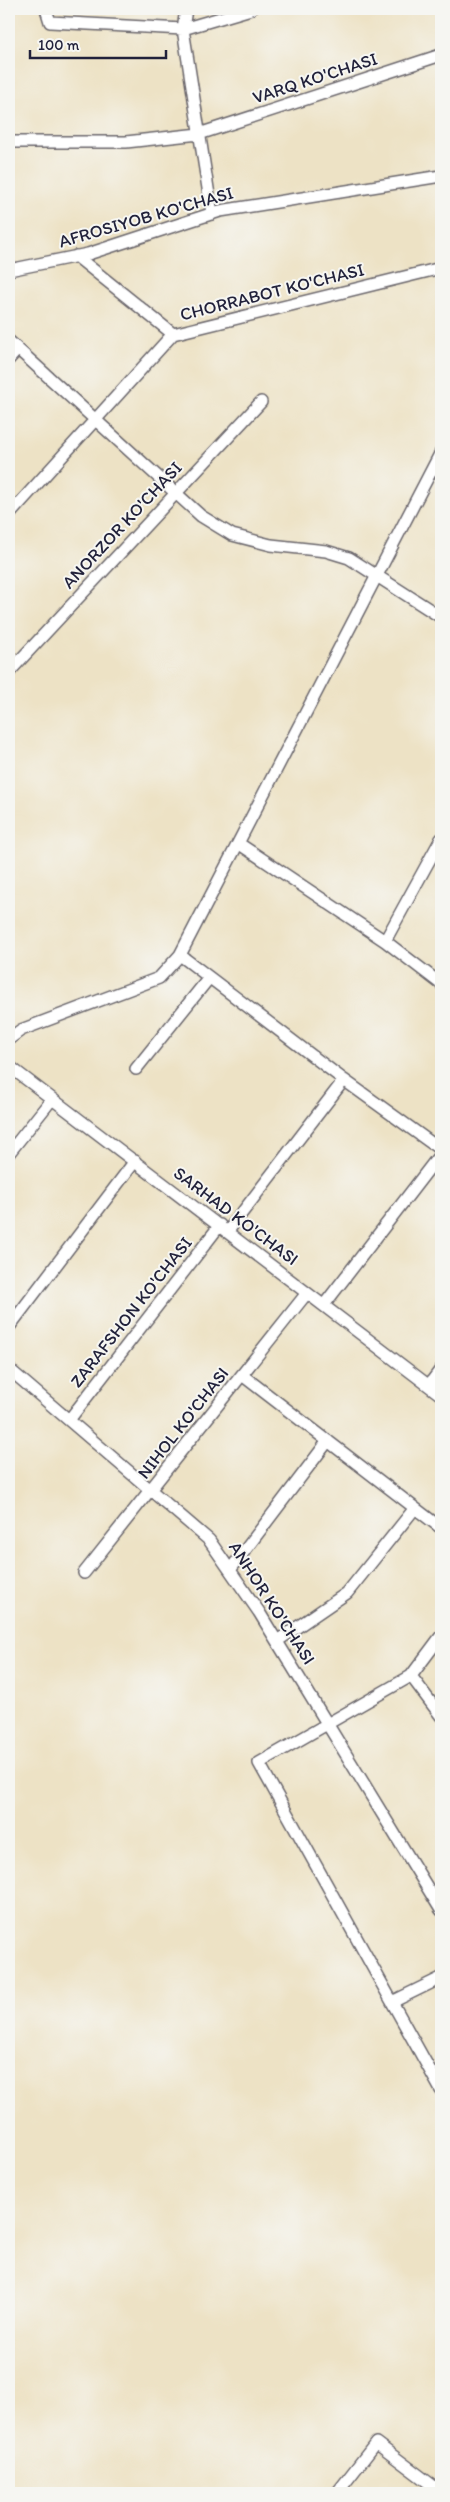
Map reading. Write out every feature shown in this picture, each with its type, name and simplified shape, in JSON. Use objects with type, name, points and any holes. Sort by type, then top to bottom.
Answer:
[{"type":"street","points":[[46,9],[50,22],[183,29],[251,9]]},
{"type":"street","points":[[186,9],[183,29],[212,214]]},
{"type":"street","name":"VARQ KO'CHASI","points":[[9,142],[126,142],[199,134],[441,55]]},
{"type":"street","name":"AFROSIYOB KO'CHASI","points":[[9,270],[76,256],[212,214],[441,176]]},
{"type":"street","points":[[76,256],[173,334]]},
{"type":"street","name":"CHORRABOT KO'CHASI","points":[[9,515],[173,334],[441,268]]},
{"type":"street","points":[[9,341],[201,516],[232,535],[271,545],[326,551],[350,558],[441,617]]},
{"type":"street","points":[[9,359],[18,349]]},
{"type":"street","name":"ANORZOR KO'CHASI","points":[[9,672],[261,402]]},
{"type":"street","points":[[9,1039],[21,1030],[159,978],[180,955],[441,452]]},
{"type":"street","points":[[385,942],[441,840]]},
{"type":"street","points":[[238,843],[385,942],[441,984]]},
{"type":"street","points":[[180,955],[441,1151],[324,1305]]},
{"type":"street","points":[[136,1069],[209,978]]},
{"type":"street","name":"SARHAD KO'CHASI","points":[[9,1066],[441,1395]]},
{"type":"street","name":"ZARAFSHON KO'CHASI","points":[[69,1420],[344,1080]]},
{"type":"street","points":[[9,1153],[52,1099]]},
{"type":"street","points":[[9,1327],[134,1161]]},
{"type":"street","name":"NIHOL KO'CHASI","points":[[84,1573],[152,1491],[307,1293]]},
{"type":"street","name":"ANHOR KO'CHASI","points":[[9,1369],[209,1540],[329,1723],[441,1910]]},
{"type":"street","points":[[429,1385],[441,1369]]},
{"type":"street","points":[[242,1375],[441,1528]]},
{"type":"street","points":[[230,1570],[328,1441]]},
{"type":"street","points":[[277,1641],[347,1593],[415,1508]]},
{"type":"street","points":[[441,1636],[411,1676],[259,1763],[441,2090]]},
{"type":"street","points":[[411,1676],[441,1716]]},
{"type":"street","points":[[392,2002],[441,1978]]},
{"type":"street","points":[[338,2493],[376,2442],[441,2492]]}]
